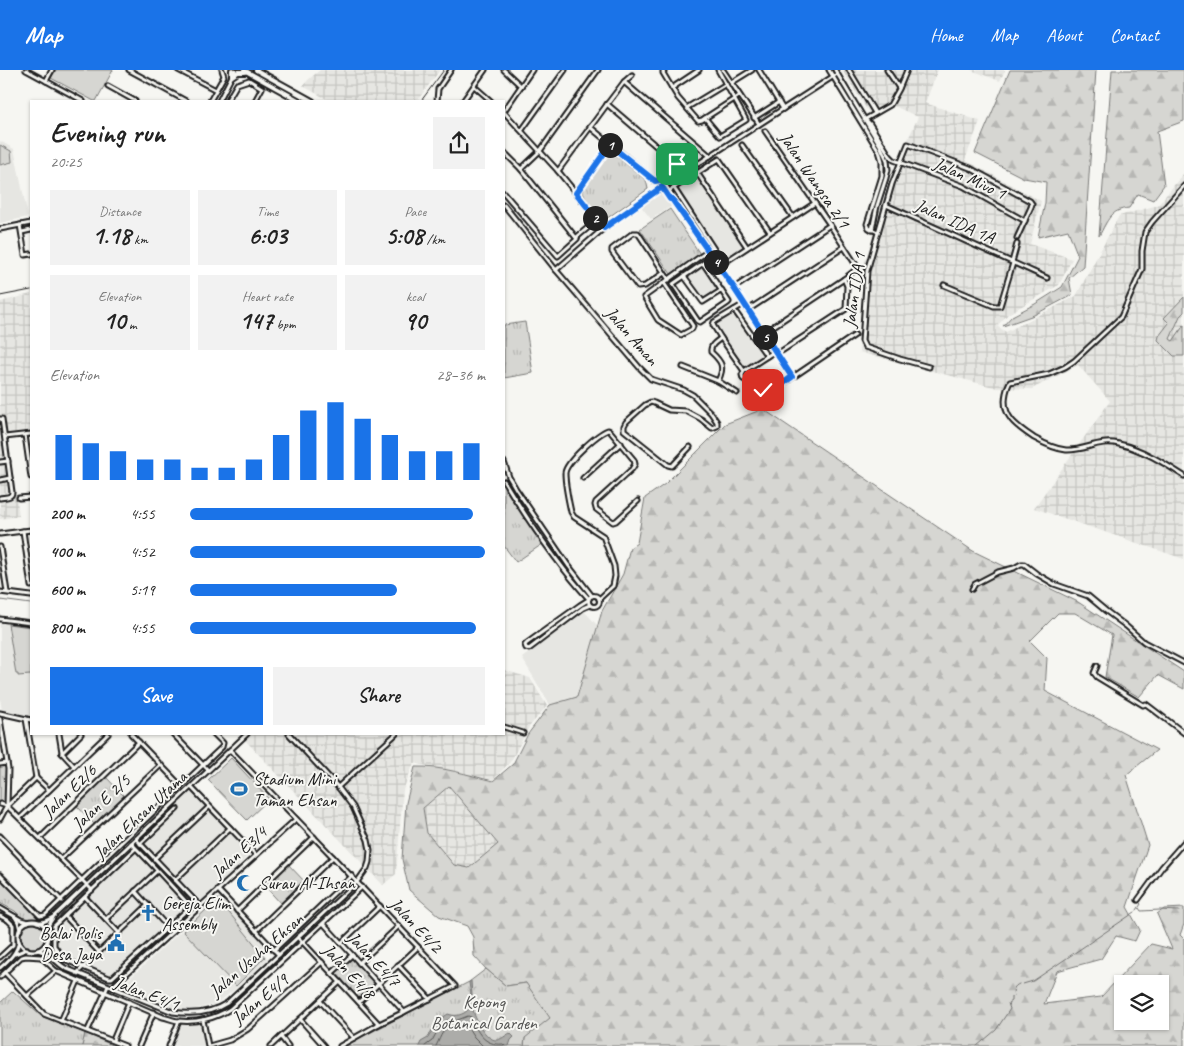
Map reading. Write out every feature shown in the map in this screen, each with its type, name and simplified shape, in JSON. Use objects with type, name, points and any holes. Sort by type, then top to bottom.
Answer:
[{"type":"main road","points":[[232,76],[233,70]]},
{"type":"main road","points":[[256,70],[310,100]]},
{"type":"main road","points":[[232,76],[238,72],[246,71],[298,100]]},
{"type":"street","points":[[26,70],[81,100]]},
{"type":"street","points":[[46,81],[52,70]]},
{"type":"street","points":[[129,70],[184,100]]},
{"type":"street","points":[[178,70],[216,90]]},
{"type":"street","points":[[211,100],[224,76],[222,70]]},
{"type":"street","points":[[437,100],[438,89],[451,70]]},
{"type":"street","points":[[464,100],[485,70]]},
{"type":"street","points":[[504,70],[521,86]]},
{"type":"street","points":[[505,110],[532,70]]},
{"type":"street","points":[[522,130],[565,70]]},
{"type":"street","points":[[521,169],[540,151],[598,70]]},
{"type":"street","points":[[665,70],[663,74],[678,98],[698,121],[706,118],[739,96]]},
{"type":"street","points":[[672,88],[699,70]]},
{"type":"street","points":[[706,118],[718,135],[721,136],[746,121],[718,70]]},
{"type":"street","points":[[723,70],[759,124]]},
{"type":"street","points":[[731,83],[752,70]]},
{"type":"street","points":[[759,70],[783,109]]},
{"type":"street","points":[[829,70],[863,120],[870,124],[890,156],[901,163]]},
{"type":"street","points":[[849,70],[875,114]]},
{"type":"street","points":[[888,70],[899,89]]},
{"type":"street","points":[[863,120],[890,105],[908,70]]},
{"type":"street","points":[[556,270],[604,228],[663,186],[783,109],[833,76],[836,72],[888,170],[872,230],[878,232]]},
{"type":"street","points":[[220,100],[232,76]]},
{"type":"street","points":[[558,171],[606,104],[624,82],[632,76]]},
{"type":"street","points":[[228,100],[236,84],[250,80],[262,88],[256,100]]},
{"type":"street","points":[[624,82],[710,156]]},
{"type":"street","points":[[688,108],[726,84]]},
{"type":"street","points":[[108,86],[133,100]]},
{"type":"street","points":[[474,86],[490,100]]},
{"type":"street","points":[[737,104],[742,100]]},
{"type":"street","points":[[754,118],[779,102]]},
{"type":"street","points":[[590,127],[653,180],[660,180],[677,168],[677,164],[606,104]]},
{"type":"street","points":[[505,113],[558,171],[604,228]]},
{"type":"street","name":"Jalan Wangsa 2/1","points":[[765,131],[858,267],[844,279]]},
{"type":"street","name":"Jalan IDA 1","points":[[929,367],[865,347],[862,344],[867,271],[892,184],[908,144],[970,168],[1030,201],[1032,205],[1026,221]]},
{"type":"street","points":[[576,193],[610,145]]},
{"type":"street","points":[[742,145],[793,217]]},
{"type":"street","points":[[505,153],[521,169],[577,238]]},
{"type":"street","points":[[669,192],[719,159],[770,232]]},
{"type":"street","name":"Jalan Mivo 1","points":[[901,163],[963,186],[1026,221]]},
{"type":"street","points":[[698,174],[747,247]]},
{"type":"street","points":[[663,186],[673,197],[672,199]]},
{"type":"street","points":[[663,186],[670,199],[672,199],[734,288],[792,377]]},
{"type":"street","points":[[1184,186],[1145,232],[1142,269],[1121,316],[1070,364],[1049,374],[1012,381],[1008,384],[1005,400],[1005,407],[1016,426],[1049,445],[1069,450],[1098,443],[1118,444],[1134,448],[1184,476]]},
{"type":"street","points":[[674,188],[723,263]]},
{"type":"street","points":[[505,195],[558,256],[597,220]]},
{"type":"street","points":[[719,266],[815,203]]},
{"type":"street","name":"Jalan IDA 1A","points":[[886,205],[1047,278]]},
{"type":"street","name":"Jalan Aman","points":[[505,206],[556,270],[639,367],[651,379],[693,395],[717,422],[717,426],[712,428],[701,419],[686,411],[669,410],[651,402],[644,405],[626,422],[624,430],[668,465],[672,466],[690,447]]},
{"type":"street","points":[[1017,238],[1026,221]]},
{"type":"street","points":[[0,229],[30,223]]},
{"type":"street","points":[[20,225],[25,255],[30,254]]},
{"type":"street","points":[[734,288],[830,225]]},
{"type":"street","points":[[22,232],[30,230]]},
{"type":"street","points":[[664,273],[644,286],[638,287],[612,252],[612,249],[633,233],[638,232],[669,280]]},
{"type":"street","points":[[944,285],[994,306],[1000,306],[1017,244]]},
{"type":"street","points":[[748,310],[844,247]]},
{"type":"street","points":[[664,284],[692,326],[692,329],[681,335],[658,320],[644,297],[708,250]]},
{"type":"street","points":[[703,263],[729,302],[699,322],[673,285],[684,276],[703,263],[712,257]]},
{"type":"street","points":[[684,276],[703,302],[722,290]]},
{"type":"street","points":[[762,333],[844,279],[847,286],[846,309],[744,371],[742,374],[743,379],[768,392],[774,390],[855,335]]},
{"type":"street","points":[[744,304],[713,324],[744,371]]},
{"type":"street","points":[[734,309],[767,356]]},
{"type":"street","points":[[718,381],[722,374],[722,365],[711,350],[712,345],[721,338]]},
{"type":"street","points":[[683,367],[718,381],[737,392]]},
{"type":"street","points":[[0,498],[11,496],[12,492],[1,419]]},
{"type":"street","points":[[599,599],[595,596],[590,598],[527,643],[525,645],[526,648],[529,650],[583,608],[590,605],[596,606],[599,603],[599,599],[613,586],[614,566],[603,536],[574,517],[570,512],[565,473],[578,454],[596,437],[608,430],[634,460],[635,464],[596,502],[596,509],[614,522],[638,501]]},
{"type":"street","points":[[25,434],[30,455]]},
{"type":"street","points":[[5,438],[30,434]]},
{"type":"street","points":[[583,478],[620,444]]},
{"type":"street","points":[[0,462],[8,461]]},
{"type":"street","points":[[505,465],[516,489],[590,598],[590,605]]},
{"type":"street","points":[[0,480],[10,478]]},
{"type":"street","points":[[505,483],[567,574],[590,598]]},
{"type":"street","points":[[19,498],[30,497]]},
{"type":"street","points":[[0,534],[30,530]]},
{"type":"street","points":[[23,531],[30,579]]},
{"type":"street","points":[[0,547],[7,592]]},
{"type":"street","points":[[972,589],[975,584],[998,572],[1024,564],[1054,584],[1088,596],[1144,642],[1184,663]]},
{"type":"street","points":[[0,592],[30,596]]},
{"type":"street","points":[[0,619],[30,623]]},
{"type":"street","points":[[1097,666],[1094,673],[1097,677],[1143,705],[1146,704],[1184,733]]},
{"type":"street","points":[[0,713],[30,720]]},
{"type":"street","points":[[0,719],[1,738],[8,775],[7,806]]},
{"type":"street","points":[[26,719],[36,778],[49,790]]},
{"type":"street","points":[[505,727],[523,733]]},
{"type":"street","points":[[59,735],[62,753],[74,766]]},
{"type":"street","points":[[62,753],[81,735]]},
{"type":"street","points":[[20,818],[107,735]]},
{"type":"street","points":[[132,735],[181,786]]},
{"type":"street","points":[[174,735],[208,770]]},
{"type":"street","points":[[0,875],[40,916],[43,916],[62,901],[222,747],[223,743],[215,735]]},
{"type":"street","name":"Jalan Ehsan Utama","points":[[37,922],[53,917],[246,735]]},
{"type":"street","name":"Jalan Usaha Ehsan","points":[[38,950],[52,956],[62,966],[77,973],[173,1012],[200,1013],[218,1008],[227,1003],[357,882],[369,864],[368,840],[353,807],[338,787],[289,735]]},
{"type":"street","points":[[338,787],[395,735]]},
{"type":"street","name":"Jalan E2/6","points":[[40,838],[139,742]]},
{"type":"street","name":"Jalan E4/2","points":[[230,750],[455,986],[430,999]]},
{"type":"street","points":[[0,764],[7,763]]},
{"type":"street","name":"Jalan E 2/5","points":[[61,859],[161,765]]},
{"type":"street","points":[[0,819],[7,806],[36,778]]},
{"type":"street","points":[[190,787],[256,855]]},
{"type":"street","points":[[0,804],[7,806],[20,818],[92,890]]},
{"type":"street","points":[[154,859],[209,807]]},
{"type":"street","points":[[140,844],[177,809]]},
{"type":"street","name":"Jalan E3/4","points":[[88,1030],[104,992],[296,818]]},
{"type":"street","points":[[175,880],[230,828]]},
{"type":"street","points":[[0,836],[62,901]]},
{"type":"street","points":[[237,911],[314,837]]},
{"type":"street","points":[[136,839],[200,906]]},
{"type":"street","points":[[1138,900],[1162,867],[1184,842]]},
{"type":"street","points":[[131,843],[136,848],[157,870],[189,905],[189,908],[112,978],[109,978],[64,959],[54,946],[54,926],[136,848]]},
{"type":"street","points":[[256,931],[334,857]]},
{"type":"street","points":[[106,919],[157,870]]},
{"type":"street","points":[[274,950],[352,876]]},
{"type":"street","name":"Jalan E4/1","points":[[0,978],[21,958],[26,956],[41,957],[56,971],[78,982],[154,1012],[179,1021],[203,1020],[230,1009],[362,887]]},
{"type":"street","points":[[218,890],[279,955]]},
{"type":"street","points":[[135,891],[172,932]]},
{"type":"street","points":[[85,896],[119,933]]},
{"type":"street","points":[[77,973],[148,905]]},
{"type":"street","points":[[341,943],[380,906]]},
{"type":"street","points":[[0,908],[23,921],[37,922],[44,925],[48,932],[47,941],[52,956]]},
{"type":"street","points":[[0,916],[13,925],[13,945],[0,957]]},
{"type":"street","points":[[65,916],[99,952]]},
{"type":"street","points":[[0,968],[18,948],[20,930],[18,922],[14,917]]},
{"type":"street","name":"Jalan Ehsan Utama","points":[[48,932],[48,926],[53,917]]},
{"type":"street","points":[[20,930],[29,922]]},
{"type":"street","name":"Jalan E4/7","points":[[324,924],[404,1012]]},
{"type":"street","points":[[359,963],[399,926]]},
{"type":"street","name":"Jalan E4/8","points":[[298,937],[379,1024]]},
{"type":"street","points":[[19,940],[27,949]]},
{"type":"street","points":[[14,954],[27,949],[38,950],[47,941]]},
{"type":"street","points":[[358,1002],[418,946]]},
{"type":"street","points":[[331,973],[352,955]]},
{"type":"street","name":"Jalan E4/9","points":[[209,1046],[230,1040],[248,1030],[322,962]]},
{"type":"street","points":[[340,1046],[430,999],[398,965]]},
{"type":"street","points":[[27,996],[56,971]]},
{"type":"street","points":[[5,973],[44,1014],[126,1046]]},
{"type":"street","points":[[61,1020],[78,982]]},
{"type":"street","points":[[271,1046],[340,982]]},
{"type":"street","points":[[320,1001],[354,1038]]},
{"type":"street","points":[[113,1040],[129,1002]]},
{"type":"street","points":[[227,1003],[230,1009]]},
{"type":"street","points":[[139,1046],[154,1012]]},
{"type":"street","points":[[300,1019],[324,1046]]},
{"type":"street","points":[[203,1020],[209,1046]]},
{"type":"street","points":[[169,1046],[179,1021]]},
{"type":"street","points":[[281,1037],[288,1046]]},
{"type":"shaded area","points":[[320,70],[440,70],[418,100],[328,100],[303,86]]},
{"type":"shaded area","points":[[842,70],[938,70],[925,103],[980,121],[965,160],[1041,201],[1030,244],[1072,259],[1059,285],[1008,314],[997,326],[1006,332],[1076,296],[1119,216],[1158,205],[1184,173],[1184,559],[1034,508],[1110,401],[1078,365],[1032,389],[997,388],[859,352],[865,262],[888,184],[918,117],[892,105],[871,116]]},
{"type":"shaded area","points":[[971,70],[1005,70],[1000,81]]},
{"type":"shaded area","points":[[0,141],[14,149],[28,217],[0,223]]},
{"type":"shaded area","points":[[694,170],[744,247],[723,261],[683,199],[651,219],[640,205]]},
{"type":"shaded area","points":[[703,265],[720,290],[704,301],[686,276]]},
{"type":"shaded area","points":[[30,294],[30,430],[8,434],[19,516],[0,519],[0,302]]},
{"type":"shaded area","points":[[734,311],[766,356],[744,369],[714,326]]},
{"type":"shaded area","points":[[584,611],[598,626],[577,697],[550,705],[522,658]]},
{"type":"shaded area","points":[[0,622],[30,625],[30,718],[2,710],[0,699]]},
{"type":"shaded area","points":[[505,670],[530,678],[547,706],[529,727],[511,761],[493,780],[414,763],[403,790],[396,874],[383,885],[245,740],[250,735],[505,735]]},
{"type":"shaded area","points":[[449,786],[498,844],[469,868],[454,865],[427,833],[423,808]]},
{"type":"shaded area","points":[[195,787],[235,828],[230,833],[250,854],[201,901],[140,838]]},
{"type":"shaded area","points":[[137,845],[193,905],[193,909],[111,983],[62,962],[51,949],[52,925]]},
{"type":"shaded area","points":[[218,897],[222,897],[270,948],[264,954],[268,959],[216,1004],[196,1009],[169,1007],[120,987]]},
{"type":"shaded area","points":[[198,1023],[201,1025],[206,1046],[172,1046],[181,1024]]},
{"type":"green space","points":[[56,70],[113,70],[97,100],[92,100],[51,78]]},
{"type":"green space","points":[[1010,70],[1096,70],[1083,266],[1069,278],[1072,295],[1034,315],[1003,326],[1012,316],[1062,287],[1078,256],[1068,230],[1038,237],[1045,203],[1046,182],[1024,178],[975,153]]},
{"type":"green space","points":[[1112,70],[1184,70],[1184,121],[1157,131],[1164,185],[1153,200],[1138,194],[1129,208],[1118,211],[1110,217],[1099,236]]},
{"type":"green space","points":[[0,145],[11,151],[12,162],[0,165]]},
{"type":"green space","points":[[614,154],[646,180],[648,189],[606,219],[598,215],[591,207],[582,189],[607,155]]},
{"type":"green space","points":[[670,209],[700,254],[671,274],[640,229]]},
{"type":"green space","points":[[1184,297],[1184,312],[1180,316],[1170,339],[1173,341],[1184,325],[1184,356],[1174,356],[1158,340],[1169,323],[1164,318]]},
{"type":"green space","points":[[525,322],[533,373],[505,378],[505,325]]},
{"type":"green space","points":[[763,409],[973,551],[1078,602],[1184,672],[1184,689],[1158,675],[1139,697],[1105,677],[1112,635],[1075,613],[1058,613],[1030,641],[1047,658],[1045,691],[1157,750],[1126,775],[1148,845],[1127,907],[1140,930],[1135,941],[1116,936],[1101,959],[1057,971],[1044,1004],[1101,997],[1114,983],[1114,1030],[1169,1030],[1169,975],[1122,975],[1151,944],[1172,949],[1157,914],[1164,909],[1184,908],[1184,924],[1180,935],[1184,939],[1184,1046],[524,1046],[526,983],[506,986],[474,956],[473,937],[467,926],[439,916],[409,890],[402,859],[406,803],[415,767],[445,769],[493,781],[513,764],[528,734],[550,705],[577,697],[602,611],[623,574],[630,548],[637,543],[645,498],[665,484],[725,424]],"holes":[[[449,786],[498,844],[469,868],[454,865],[427,833],[423,808]]]},
{"type":"green space","points":[[505,483],[544,543],[516,562],[505,547]]},
{"type":"green space","points":[[8,624],[30,627],[30,675],[18,676],[16,674]]},
{"type":"green space","name":"Stadium Mini Taman Ehsan","points":[[231,758],[269,799],[247,820],[208,780]]},
{"type":"green space","points":[[6,765],[6,805],[0,804],[0,766]]},
{"type":"green space","points":[[105,776],[126,798],[96,826],[75,804]]},
{"type":"green space","points":[[287,863],[306,883],[282,905],[264,885]]},
{"type":"green space","points":[[0,877],[40,919],[22,918],[15,911],[0,903]]},
{"type":"green space","points":[[218,899],[265,957],[236,986],[183,931]]},
{"type":"green space","points":[[33,924],[41,928],[45,936],[41,944],[33,948],[25,944],[21,936],[25,928]]},
{"type":"green space","points":[[352,955],[378,984],[359,1002],[331,973]]},
{"type":"green space","name":"Kepong Botanical Garden","points":[[486,969],[506,986],[526,983],[550,1018],[525,1038],[524,1046],[344,1046],[469,982]]},
{"type":"green space","points":[[13,991],[41,1016],[85,1033],[82,1046],[0,1046],[0,1003]]},
{"type":"green space","points":[[85,1033],[114,1046],[82,1046]]},
{"type":"water","points":[[471,981],[473,1009],[478,1023],[492,1039],[500,1039],[510,1033],[514,1037],[509,1046],[419,1046],[421,1042],[428,1038],[436,1022],[448,1014],[458,1015],[464,1013],[470,1007],[469,982]]},
{"type":"waterway","points":[[0,600],[30,604]]},
{"type":"waterway","points":[[1166,868],[1184,846]]},
{"type":"waterway","points":[[1137,910],[1141,904],[1139,902],[1159,875]]},
{"type":"waterway","points":[[1139,908],[1141,911],[1179,911]]},
{"type":"waterway","points":[[1023,984],[1033,981],[1135,912]]},
{"type":"waterway","points":[[977,1046],[996,1030],[1010,1009],[1008,1003],[1011,1001],[1011,997],[1014,996],[1014,988],[1019,984]]},
{"type":"railway","points":[[422,100],[444,70]]},
{"type":"railway","points":[[0,296],[30,290]]},
{"type":"place","name":"Stadium Mini Taman Ehsan","points":[[239,789]]},
{"type":"place","name":"Surau Al-Ihsan","points":[[245,883]]},
{"type":"place","name":"Gereja Elim Assembly","points":[[148,913]]},
{"type":"place","name":"Balai Polis Desa Jaya","points":[[116,943]]},
{"type":"route","points":[[677,164],[677,168],[660,180],[655,181],[610,145],[576,193],[604,228],[662,187],[734,288],[792,377],[771,392],[763,390]]}]
